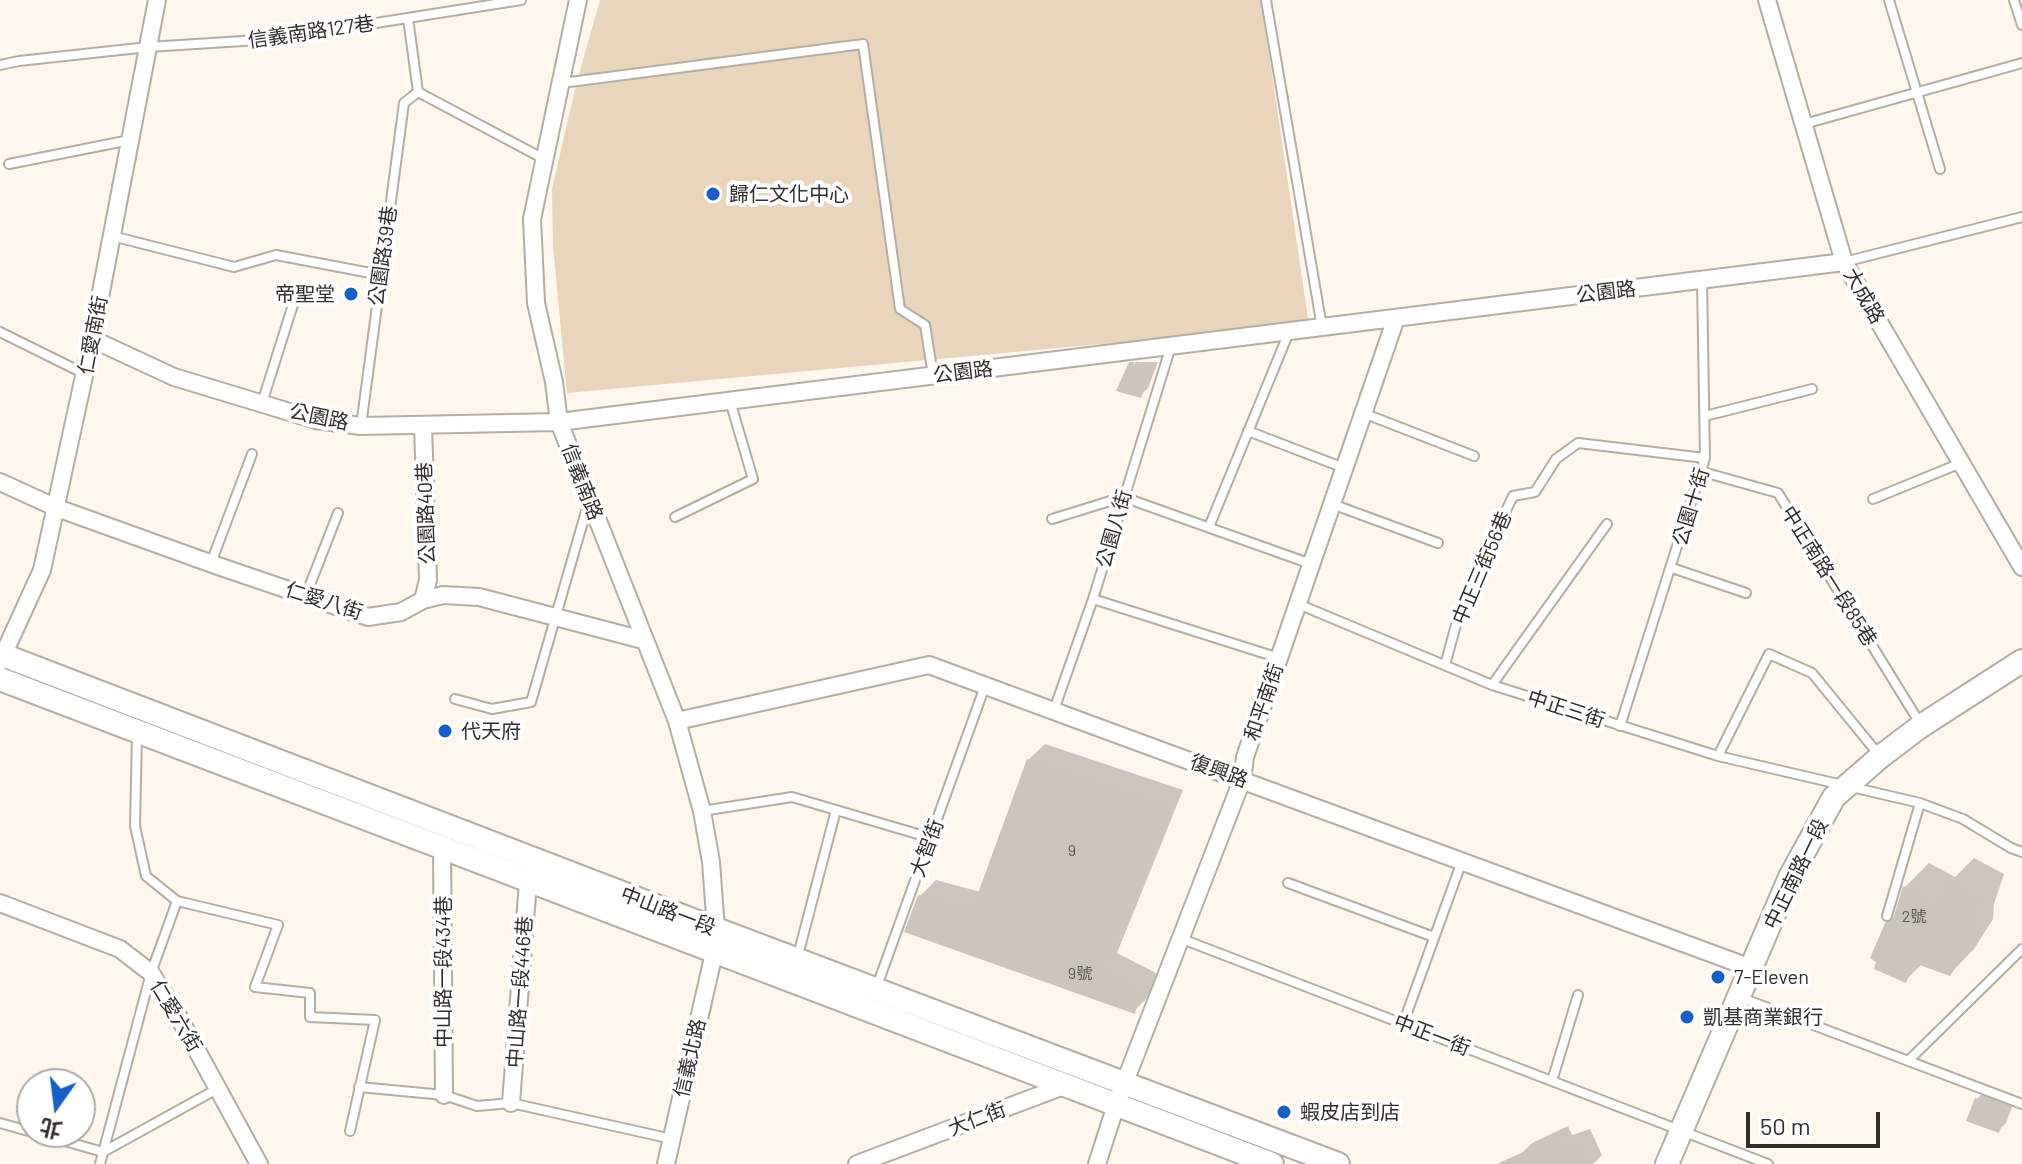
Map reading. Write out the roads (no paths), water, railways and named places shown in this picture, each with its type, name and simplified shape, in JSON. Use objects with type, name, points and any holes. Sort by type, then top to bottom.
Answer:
[{"type":"main road","name":"中山路一段","points":[[1,657],[1338,1164]]},
{"type":"main road","name":"中正南路一段","points":[[1667,1164],[1790,877],[1834,797],[1921,726],[2022,661]]},
{"type":"main road","name":"中山路一段","points":[[0,679],[1272,1164]]},
{"type":"street","name":"仁愛南街","points":[[1,657],[42,570],[57,508],[157,0]]},
{"type":"street","name":"信義南路","points":[[578,0],[532,219],[536,303],[554,382],[559,422],[677,721],[702,811],[711,862],[716,929],[714,953]]},
{"type":"street","name":"大成路","points":[[1767,0],[1844,262],[2022,567]]},
{"type":"street","name":"公園路","points":[[92,339],[174,377],[316,420],[361,426],[559,422],[1844,262]]},
{"type":"street","name":"和平南街","points":[[1097,1164],[1116,1105],[1242,780],[1245,757],[1396,318]]},
{"type":"street","name":"公園路40巷","points":[[423,425],[428,580],[423,600]]},
{"type":"street","name":"仁愛八街","points":[[0,482],[57,508],[368,617],[401,612],[423,600],[443,595],[479,597],[643,640]]},
{"type":"street","name":"復興路","points":[[677,721],[929,665],[1751,968]]},
{"type":"street","name":"中山路一段434巷","points":[[442,849],[444,1095]]},
{"type":"street","name":"中山路一段446巷","points":[[511,1103],[528,882]]},
{"type":"street","name":"仁愛六街","points":[[0,903],[120,949],[151,973],[258,1164]]},
{"type":"street","name":"信義北路","points":[[666,1164],[714,953]]},
{"type":"street","name":"大仁街","points":[[857,1164],[1095,1071]]},
{"type":"lane","name":"信義南路127巷","points":[[0,65],[148,47],[275,39],[521,0]]},
{"type":"lane","points":[[1266,0],[1322,327]]},
{"type":"lane","points":[[1889,0],[1940,169]]},
{"type":"lane","points":[[2014,0],[2022,25]]},
{"type":"lane","points":[[408,18],[418,92],[544,159]]},
{"type":"lane","points":[[560,83],[863,44],[900,309],[925,325],[933,376]]},
{"type":"lane","points":[[1804,124],[2022,63]]},
{"type":"lane","name":"公園路39巷","points":[[361,426],[404,103],[418,92]]},
{"type":"lane","points":[[9,164],[131,140]]},
{"type":"lane","points":[[1844,262],[2022,217]]},
{"type":"lane","points":[[112,236],[234,267],[276,255],[381,275]]},
{"type":"lane","name":"公園十街","points":[[1620,726],[1703,472],[1702,279]]},
{"type":"lane","points":[[262,403],[297,292]]},
{"type":"lane","points":[[1209,527],[1289,331]]},
{"type":"lane","points":[[0,332],[85,374]]},
{"type":"lane","name":"公園八街","points":[[1053,711],[1093,599],[1171,346]]},
{"type":"lane","points":[[1705,416],[1812,389]]},
{"type":"lane","points":[[675,517],[753,479],[730,401]]},
{"type":"lane","points":[[1363,413],[1474,456]]},
{"type":"lane","points":[[1248,431],[1344,469]]},
{"type":"lane","name":"中正三街56巷","points":[[1445,665],[1462,603],[1513,496],[1535,492],[1556,459],[1578,443],[1705,458]]},
{"type":"lane","points":[[211,564],[252,454]]},
{"type":"lane","points":[[1873,499],[1961,462]]},
{"type":"lane","name":"中正南路一段85巷","points":[[1703,472],[1778,493],[1921,726]]},
{"type":"lane","points":[[1052,519],[1123,497],[1311,564]]},
{"type":"lane","points":[[455,699],[492,709],[531,702],[589,499]]},
{"type":"lane","points":[[1332,504],[1438,543]]},
{"type":"lane","points":[[306,596],[338,513]]},
{"type":"lane","points":[[1492,685],[1607,524]]},
{"type":"lane","points":[[1672,568],[1746,593]]},
{"type":"lane","points":[[1093,599],[1279,658]]},
{"type":"lane","name":"中正三街","points":[[1298,604],[1492,685],[1718,756],[1920,803],[1963,819],[2022,852]]},
{"type":"lane","points":[[1718,756],[1769,654],[1812,673],[1880,757]]},
{"type":"lane","name":"大智街","points":[[868,1011],[985,686]]},
{"type":"lane","points":[[137,733],[135,826],[146,876],[177,901],[278,925],[255,987],[310,993],[310,1017],[375,1020],[350,1131]]},
{"type":"lane","points":[[702,811],[792,797],[931,838]]},
{"type":"lane","points":[[1887,916],[1920,803]]},
{"type":"lane","points":[[797,959],[836,810]]},
{"type":"lane","points":[[1403,1024],[1462,861]]},
{"type":"lane","points":[[1288,883],[1434,937]]},
{"type":"lane","points":[[100,1164],[151,973],[177,901]]},
{"type":"lane","name":"中正一街","points":[[1182,939],[1768,1164]]},
{"type":"lane","points":[[1908,1061],[2021,951]]},
{"type":"lane","points":[[1552,1081],[1578,995]]},
{"type":"lane","points":[[1740,997],[2022,1104]]},
{"type":"lane","points":[[359,1087],[444,1095],[477,1106],[511,1103],[672,1139]]},
{"type":"lane","points":[[89,1148],[103,1152],[218,1088]]},
{"type":"place","name":"歸仁文化中心","points":[[713,194]]},
{"type":"place","name":"帝聖堂","points":[[351,294]]},
{"type":"place","name":"代天府","points":[[445,731]]},
{"type":"place","name":"7-Eleven","points":[[1718,977]]},
{"type":"place","name":"凱基商業銀行","points":[[1687,1017]]},
{"type":"place","name":"蝦皮店到店","points":[[1284,1112]]}]
